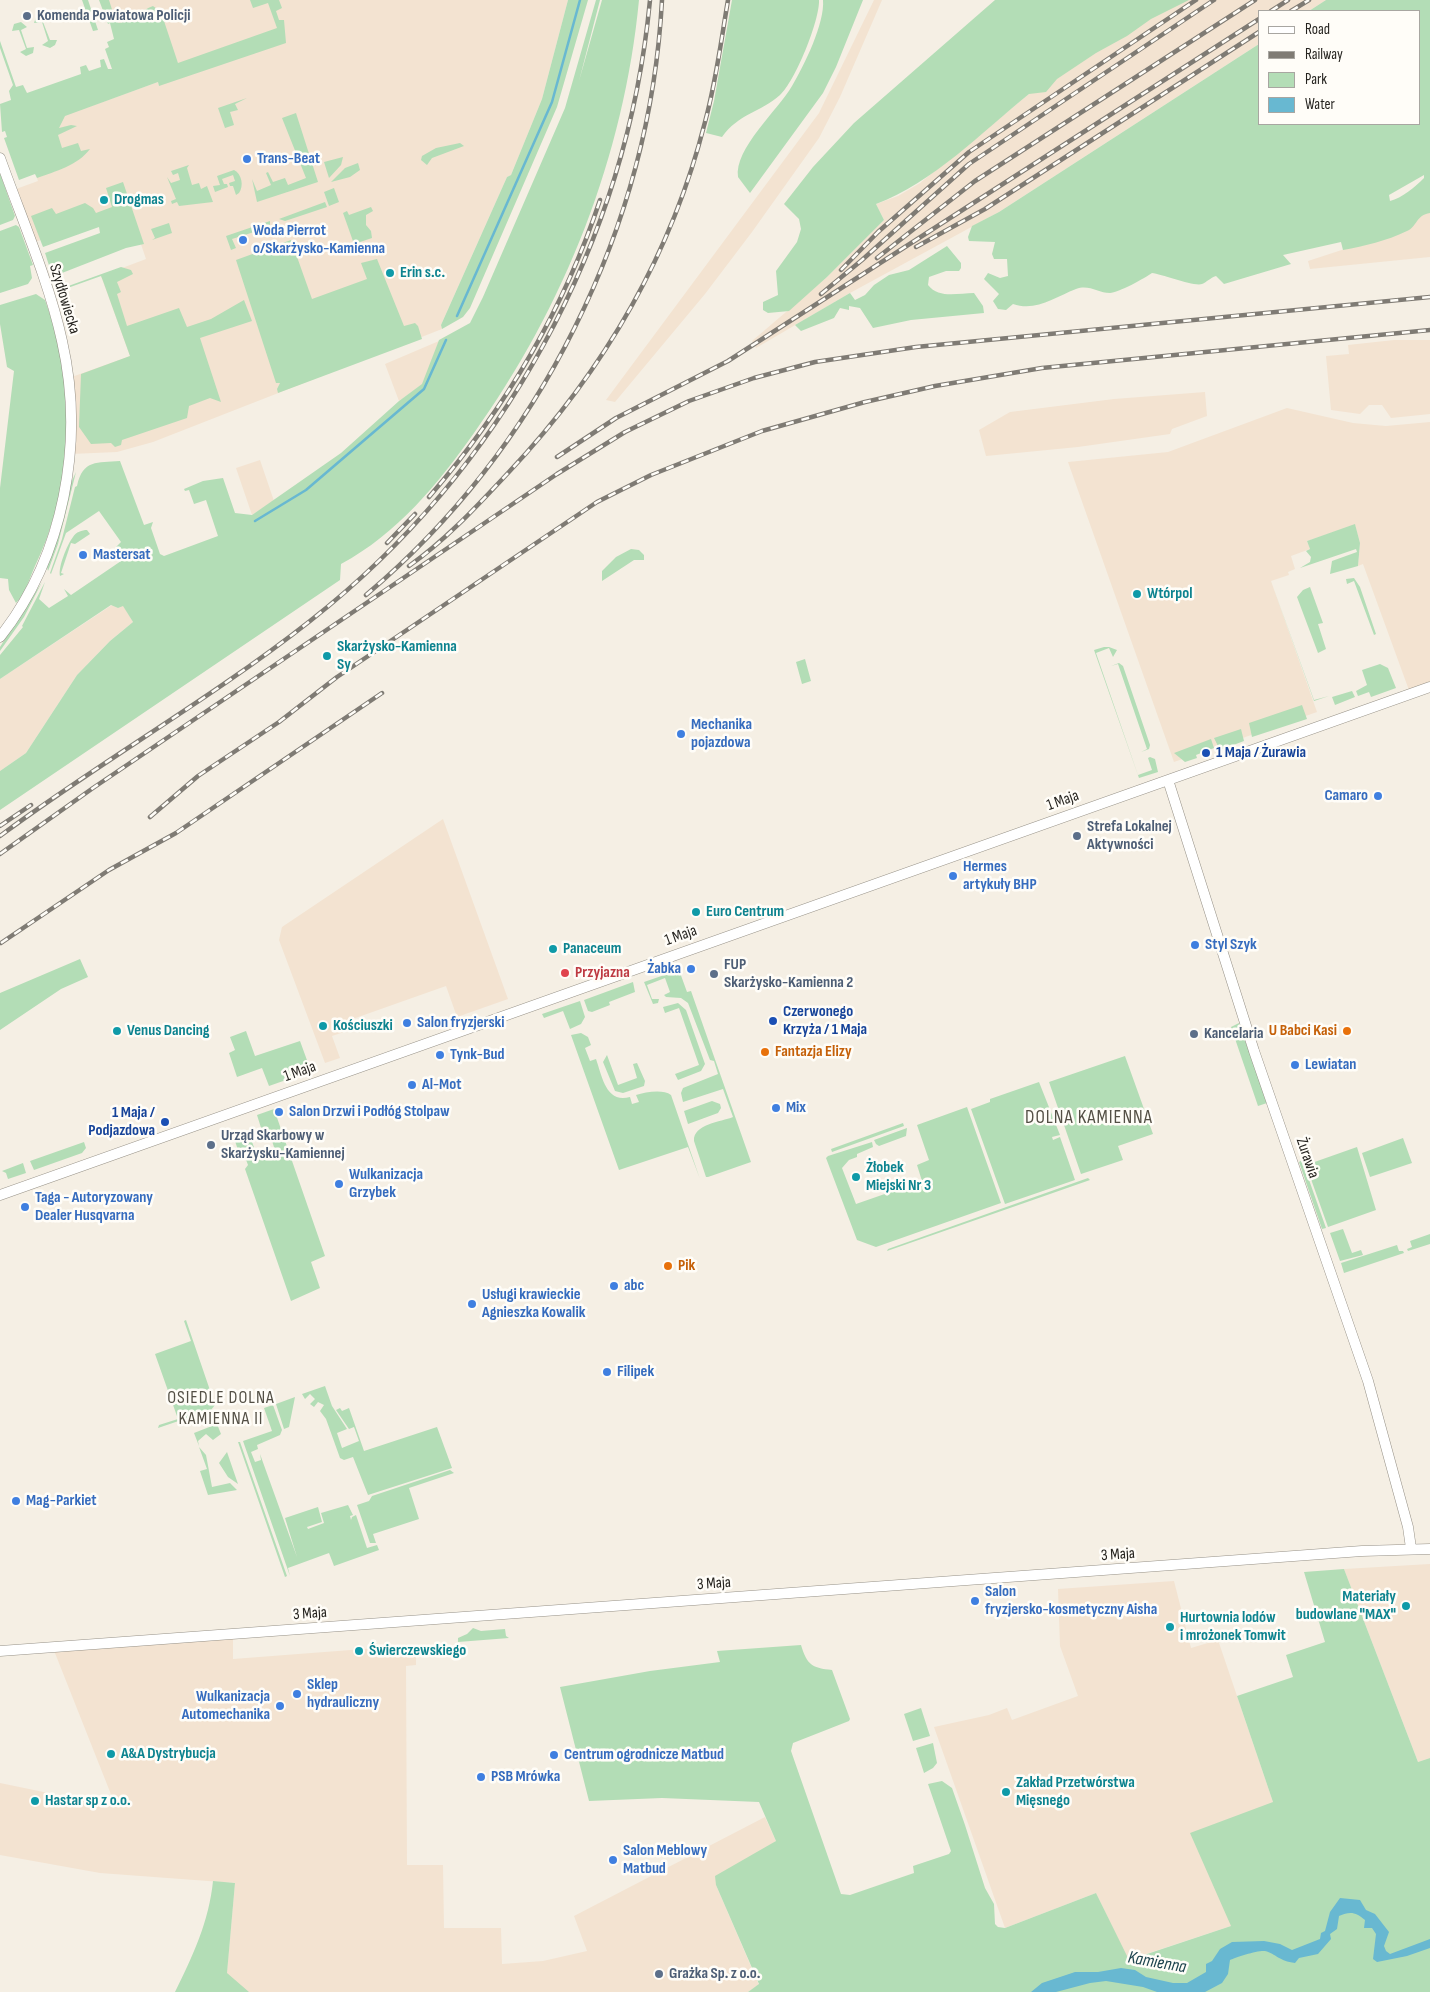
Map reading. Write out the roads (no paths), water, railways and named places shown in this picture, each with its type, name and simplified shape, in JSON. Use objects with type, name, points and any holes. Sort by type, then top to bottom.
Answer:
[{"type":"street","name":"Szydłowiecka","points":[[0,158],[62,341],[70,392],[70,455],[62,501],[48,550],[29,595],[0,637]]},
{"type":"street","name":"1 Maja","points":[[0,1195],[1430,687]]},
{"type":"street","name":"Żurawia","points":[[1168,780],[1254,1051],[1368,1381],[1408,1527],[1411,1548]]},
{"type":"street","name":"3 Maja","points":[[0,1651],[1411,1548],[1430,1549]]},
{"type":"water","points":[[1340,1898],[1360,1900],[1366,1910],[1375,1914],[1389,1932],[1384,1946],[1390,1954],[1430,1939],[1430,1948],[1407,1956],[1377,1962],[1373,1959],[1376,1934],[1372,1928],[1364,1928],[1365,1920],[1362,1917],[1346,1913],[1339,1916],[1337,1929],[1330,1934],[1331,1939],[1318,1954],[1299,1958],[1295,1963],[1285,1961],[1265,1951],[1237,1957],[1230,1960],[1228,1974],[1222,1983],[1205,1992],[1157,1992],[1143,1987],[1106,1981],[1056,1992],[1031,1992],[1042,1983],[1075,1972],[1098,1972],[1121,1968],[1135,1970],[1146,1977],[1173,1983],[1187,1983],[1206,1972],[1206,1964],[1212,1961],[1220,1949],[1232,1942],[1264,1941],[1280,1944],[1292,1950],[1320,1939],[1321,1933],[1325,1931],[1330,1912]]},
{"type":"waterway","points":[[457,316],[552,102],[580,0]]},
{"type":"waterway","points":[[255,521],[306,490],[424,389],[446,340]]},
{"type":"railway","points":[[0,836],[38,808],[234,677],[310,621],[379,561],[441,494],[496,422],[543,345],[583,263],[614,178],[637,90],[650,0]]},
{"type":"railway","points":[[366,595],[428,537],[484,472],[533,402],[575,328],[609,249],[635,168],[653,85],[662,0]]},
{"type":"railway","points":[[409,566],[461,522],[542,435],[603,354],[629,311],[653,266],[691,172],[712,92],[728,0]]},
{"type":"railway","points":[[841,270],[878,232],[969,152],[1196,0]]},
{"type":"railway","points":[[821,294],[862,260],[969,164],[1214,0]]},
{"type":"railway","points":[[877,258],[975,181],[1255,0]]},
{"type":"railway","points":[[1273,10],[1288,0]]},
{"type":"railway","points":[[1293,10],[1309,0]]},
{"type":"railway","points":[[557,457],[616,418],[728,361],[1258,20]]},
{"type":"railway","points":[[916,247],[985,209],[1258,33]]},
{"type":"railway","points":[[429,497],[482,429],[507,394],[529,357],[569,280],[600,200]]},
{"type":"railway","points":[[0,854],[93,788],[557,474],[625,432],[689,401],[754,378],[815,362],[916,347],[1430,297]]},
{"type":"railway","points":[[150,817],[198,776],[279,722],[337,677],[597,502],[651,475],[762,431],[865,402],[935,386],[1042,368],[1430,330]]},
{"type":"railway","points":[[387,543],[415,514]]},
{"type":"railway","points":[[1,943],[109,870],[176,833],[382,693]]},
{"type":"railway","points":[[0,826],[31,805]]},
{"type":"place","name":"Komenda Powiatowa Policji","points":[[27,16]]},
{"type":"place","name":"Trans-Beat","points":[[247,159]]},
{"type":"place","name":"Drogmas","points":[[104,200]]},
{"type":"place","name":"Woda Pierrot o/Skarżysko-Kamienna","points":[[243,240]]},
{"type":"place","name":"Erin s.c.","points":[[390,273]]},
{"type":"place","name":"Mastersat","points":[[83,555]]},
{"type":"place","name":"Wtórpol","points":[[1137,594]]},
{"type":"place","name":"Skarżysko-Kamienna Sy","points":[[327,656]]},
{"type":"place","name":"Mechanika pojazdowa","points":[[681,734]]},
{"type":"place","name":"1 Maja / Żurawia","points":[[1206,753]]},
{"type":"place","name":"Camaro","points":[[1378,796]]},
{"type":"place","name":"Strefa Lokalnej Aktywności","points":[[1077,836]]},
{"type":"place","name":"Hermes artykuły BHP","points":[[953,876]]},
{"type":"place","name":"Euro Centrum","points":[[696,912]]},
{"type":"place","name":"Styl Szyk","points":[[1195,945]]},
{"type":"place","name":"Panaceum","points":[[553,949]]},
{"type":"place","name":"Żabka","points":[[691,969]]},
{"type":"place","name":"Przyjazna","points":[[565,973]]},
{"type":"place","name":"FUP Skarżysko-Kamienna 2","points":[[714,974]]},
{"type":"place","name":"Czerwonego Krzyża / 1 Maja","points":[[773,1021]]},
{"type":"place","name":"Salon fryzjerski","points":[[407,1023]]},
{"type":"place","name":"Kościuszki","points":[[323,1026]]},
{"type":"place","name":"Venus Dancing","points":[[117,1031]]},
{"type":"place","name":"U Babci Kasi","points":[[1347,1031]]},
{"type":"place","name":"Kancelaria","points":[[1194,1034]]},
{"type":"place","name":"Fantazja Elizy","points":[[765,1052]]},
{"type":"place","name":"Tynk-Bud","points":[[440,1055]]},
{"type":"place","name":"Lewiatan","points":[[1295,1065]]},
{"type":"place","name":"Al-Mot","points":[[412,1085]]},
{"type":"place","name":"Mix","points":[[776,1108]]},
{"type":"place","name":"Salon Drzwi i Podłóg Stolpaw","points":[[279,1112]]},
{"type":"place","name":"1 Maja / Podjazdowa","points":[[165,1122]]},
{"type":"place","name":"Urząd Skarbowy w Skarżysku-Kamiennej","points":[[211,1145]]},
{"type":"place","name":"Żłobek Miejski Nr 3","points":[[856,1177]]},
{"type":"place","name":"Wulkanizacja Grzybek","points":[[339,1184]]},
{"type":"place","name":"Taga - Autoryzowany Dealer Husqvarna","points":[[25,1207]]},
{"type":"place","name":"Pik","points":[[668,1266]]},
{"type":"place","name":"abc","points":[[614,1286]]},
{"type":"place","name":"Usługi krawieckie Agnieszka Kowalik","points":[[472,1304]]},
{"type":"place","name":"Filipek","points":[[607,1372]]},
{"type":"place","name":"Mag-Parkiet","points":[[16,1501]]},
{"type":"place","name":"Salon fryzjersko-kosmetyczny Aisha","points":[[975,1601]]},
{"type":"place","name":"Materiały budowlane \"MAX\"","points":[[1406,1606]]},
{"type":"place","name":"Hurtownia lodów i mrożonek Tomwit","points":[[1170,1627]]},
{"type":"place","name":"Świerczewskiego","points":[[359,1651]]},
{"type":"place","name":"Sklep hydrauliczny","points":[[297,1694]]},
{"type":"place","name":"Wulkanizacja Automechanika","points":[[280,1706]]},
{"type":"place","name":"A&A Dystrybucja","points":[[111,1754]]},
{"type":"place","name":"Centrum ogrodnicze Matbud","points":[[554,1755]]},
{"type":"place","name":"PSB Mrówka","points":[[481,1777]]},
{"type":"place","name":"Zakład Przetwórstwa Mięsnego","points":[[1006,1792]]},
{"type":"place","name":"Hastar sp z o.o.","points":[[35,1801]]},
{"type":"place","name":"Salon Meblowy Matbud","points":[[613,1860]]},
{"type":"place","name":"Grażka Sp. z o.o.","points":[[659,1974]]},
{"type":"district","name":"DOLNA KAMIENNA","points":[[1089,1118]]},
{"type":"district","name":"OSIEDLE DOLNA KAMIENNA II","points":[[221,1408]]},
{"type":"water label","name":"Kamienna","points":[[1157,1963]]}]
